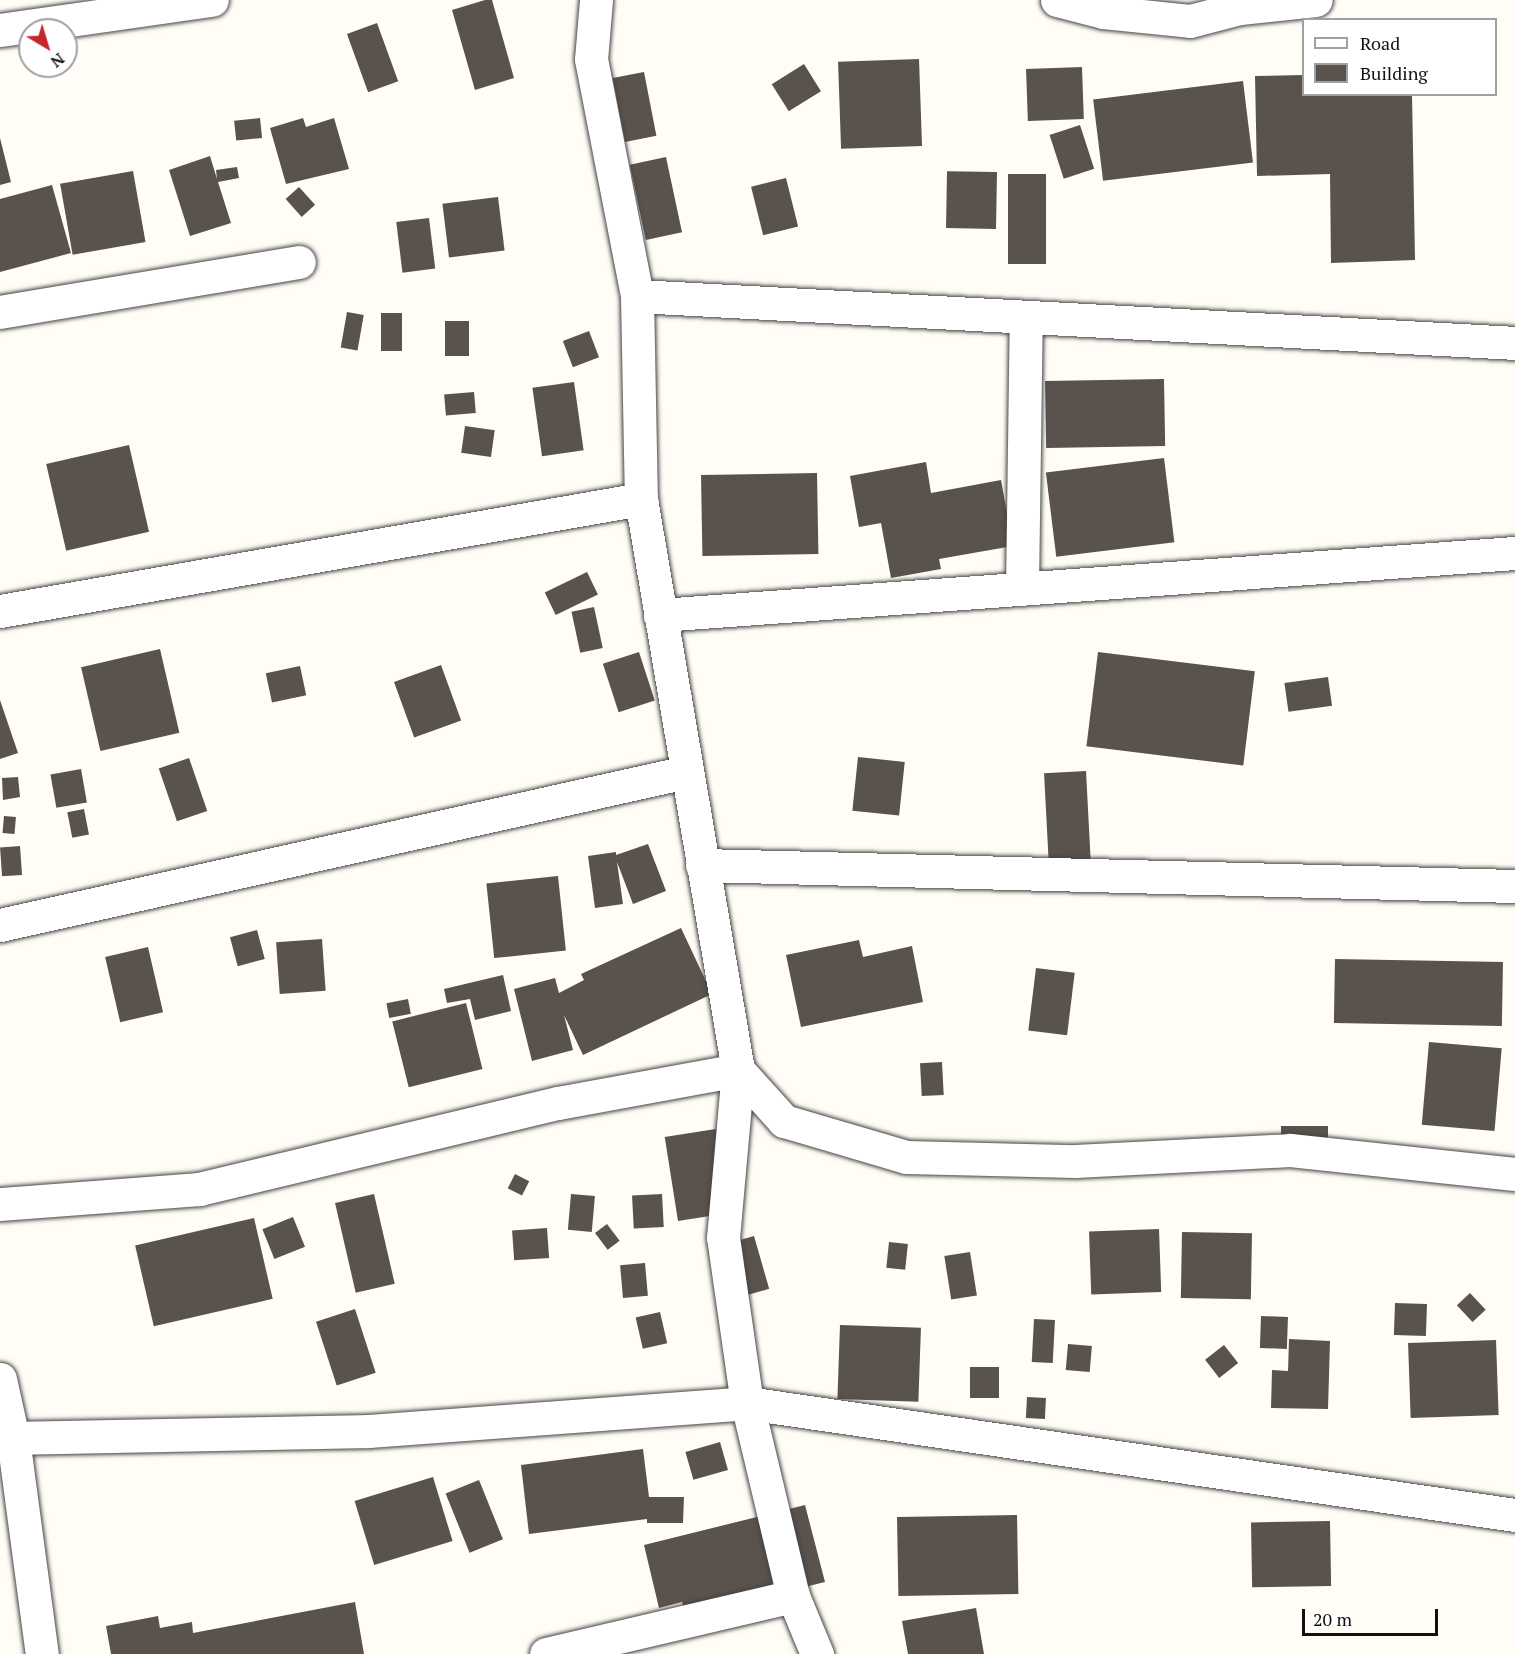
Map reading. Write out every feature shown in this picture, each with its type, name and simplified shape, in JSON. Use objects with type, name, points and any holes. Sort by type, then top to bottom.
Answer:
[{"type":"street","points":[[0,30],[212,0]]},
{"type":"street","points":[[596,0],[591,59],[637,296],[641,499],[738,1070],[723,1237],[747,1403],[793,1596],[817,1654]]},
{"type":"street","points":[[1057,0],[1102,12],[1190,21],[1240,8],[1316,0]]},
{"type":"street","points":[[0,312],[299,262]]},
{"type":"street","points":[[637,296],[1515,344]]},
{"type":"street","points":[[1022,588],[1026,317]]},
{"type":"street","points":[[0,612],[641,499]]},
{"type":"street","points":[[660,615],[1515,553]]},
{"type":"street","points":[[0,925],[686,772]]},
{"type":"street","points":[[702,866],[1515,886]]},
{"type":"street","points":[[738,1070],[784,1121],[906,1157],[1075,1161],[1290,1150],[1515,1174]]},
{"type":"street","points":[[0,1204],[199,1189],[558,1103],[738,1070]]},
{"type":"street","points":[[0,1379],[12,1438],[10,1502],[42,1654]]},
{"type":"street","points":[[12,1438],[368,1431],[747,1403],[1515,1515]]},
{"type":"street","points":[[546,1654],[793,1596]]},
{"type":"building","points":[[492,0],[514,78],[475,90],[452,10]]},
{"type":"building","points":[[377,23],[398,81],[368,92],[347,34]]},
{"type":"building","points":[[919,59],[922,146],[841,149],[838,62]]},
{"type":"building","points":[[804,64],[821,91],[789,111],[772,84]]},
{"type":"building","points":[[1082,67],[1084,119],[1028,121],[1026,69]]},
{"type":"building","points":[[644,72],[656,136],[625,142],[613,78]]},
{"type":"building","points":[[1302,75],[1302,96],[1412,96],[1415,260],[1331,263],[1330,174],[1257,176],[1255,76]]},
{"type":"building","points":[[1243,81],[1253,162],[1103,181],[1093,99]]},
{"type":"building","points":[[260,118],[262,138],[236,141],[234,121]]},
{"type":"building","points":[[303,118],[306,127],[334,118],[349,169],[286,184],[270,128]]},
{"type":"building","points":[[1080,125],[1094,169],[1064,179],[1050,135]]},
{"type":"building","points":[[0,138],[11,182],[0,185]]},
{"type":"building","points":[[210,156],[217,179],[216,170],[237,167],[239,178],[218,182],[231,223],[190,236],[169,170]]},
{"type":"building","points":[[666,157],[682,232],[646,240],[630,165]]},
{"type":"building","points":[[133,171],[146,242],[73,255],[60,184]]},
{"type":"building","points":[[947,171],[997,172],[996,229],[946,228]]},
{"type":"building","points":[[1008,174],[1046,174],[1046,264],[1008,264]]},
{"type":"building","points":[[786,178],[798,227],[763,235],[751,187]]},
{"type":"building","points":[[52,185],[71,253],[0,272],[0,199]]},
{"type":"building","points":[[299,187],[315,205],[302,217],[286,199]]},
{"type":"building","points":[[498,197],[505,251],[449,257],[442,204]]},
{"type":"building","points":[[429,218],[435,269],[402,273],[396,222]]},
{"type":"building","points":[[347,312],[364,315],[357,350],[341,347]]},
{"type":"building","points":[[381,313],[402,313],[402,351],[381,351]]},
{"type":"building","points":[[445,321],[469,321],[469,356],[445,356]]},
{"type":"building","points":[[589,331],[599,357],[573,367],[563,341]]},
{"type":"building","points":[[1164,379],[1165,446],[1046,448],[1045,381]]},
{"type":"building","points":[[574,382],[584,450],[542,456],[532,388]]},
{"type":"building","points":[[474,392],[476,413],[446,416],[444,395]]},
{"type":"building","points":[[465,426],[495,430],[491,457],[461,453]]},
{"type":"building","points":[[129,445],[149,532],[66,551],[46,464]]},
{"type":"building","points":[[1164,458],[1174,542],[1056,557],[1046,473]]},
{"type":"building","points":[[926,462],[931,493],[1001,480],[1013,546],[939,559],[941,569],[891,578],[881,523],[859,527],[850,476]]},
{"type":"building","points":[[817,473],[818,554],[702,556],[701,475]]},
{"type":"building","points":[[587,572],[598,594],[556,615],[545,593]]},
{"type":"building","points":[[594,607],[603,648],[580,653],[572,612]]},
{"type":"building","points":[[160,649],[179,733],[100,751],[81,667]]},
{"type":"building","points":[[639,652],[655,701],[619,712],[603,664]]},
{"type":"building","points":[[1098,652],[1255,671],[1243,766],[1086,746]]},
{"type":"building","points":[[441,665],[461,720],[414,738],[394,682]]},
{"type":"building","points":[[300,666],[306,695],[272,703],[266,673]]},
{"type":"building","points":[[1328,677],[1332,706],[1288,712],[1284,683]]},
{"type":"building","points":[[0,700],[18,753],[0,759]]},
{"type":"building","points":[[858,757],[905,762],[899,816],[852,811]]},
{"type":"building","points":[[189,758],[207,811],[177,821],[159,768]]},
{"type":"building","points":[[81,769],[87,802],[56,808],[50,774]]},
{"type":"building","points":[[1086,771],[1091,861],[1049,863],[1044,773]]},
{"type":"building","points":[[18,777],[20,797],[3,800],[2,778]]},
{"type":"building","points":[[84,809],[89,835],[72,838],[67,812]]},
{"type":"building","points":[[4,816],[16,817],[14,834],[3,833]]},
{"type":"building","points":[[648,844],[666,891],[633,904],[617,862],[623,904],[595,908],[588,856],[616,852],[616,855]]},
{"type":"building","points":[[20,846],[22,875],[2,876],[0,847]]},
{"type":"building","points":[[558,876],[566,951],[494,958],[486,884]]},
{"type":"building","points":[[681,928],[712,994],[583,1055],[564,1015],[573,1050],[532,1061],[514,989],[555,978],[559,993],[584,980],[581,974]]},
{"type":"building","points":[[257,930],[265,959],[238,966],[230,937]]},
{"type":"building","points":[[322,939],[326,991],[280,994],[276,942]]},
{"type":"building","points":[[859,940],[863,957],[912,946],[923,1002],[801,1027],[786,955]]},
{"type":"building","points":[[148,947],[163,1012],[120,1022],[105,957]]},
{"type":"building","points":[[1335,959],[1503,962],[1502,1026],[1334,1023]]},
{"type":"building","points":[[1036,968],[1075,973],[1067,1035],[1028,1031]]},
{"type":"building","points":[[503,975],[511,1011],[475,1020],[470,999],[447,1003],[444,989]]},
{"type":"building","points":[[408,999],[411,1014],[389,1018],[386,1003]]},
{"type":"building","points":[[466,1003],[482,1069],[409,1087],[392,1021]]},
{"type":"building","points":[[1429,1042],[1502,1048],[1494,1131],[1422,1125]]},
{"type":"building","points":[[942,1062],[944,1095],[922,1096],[920,1063]]},
{"type":"building","points":[[1281,1126],[1328,1126],[1328,1145],[1281,1145]]},
{"type":"building","points":[[722,1128],[735,1212],[678,1221],[665,1137]]},
{"type":"building","points":[[515,1174],[529,1181],[522,1196],[508,1188]]},
{"type":"building","points":[[374,1194],[395,1284],[356,1293],[335,1203]]},
{"type":"building","points":[[571,1194],[595,1196],[592,1232],[568,1230]]},
{"type":"building","points":[[662,1194],[664,1227],[634,1229],[632,1196]]},
{"type":"building","points":[[293,1217],[305,1247],[274,1259],[262,1229]]},
{"type":"building","points":[[254,1218],[273,1299],[154,1326],[135,1245]]},
{"type":"building","points":[[607,1224],[620,1241],[608,1250],[595,1233]]},
{"type":"building","points":[[547,1228],[549,1258],[514,1260],[512,1230]]},
{"type":"building","points":[[1159,1229],[1161,1292],[1091,1294],[1089,1231]]},
{"type":"building","points":[[1182,1232],[1252,1233],[1251,1299],[1181,1298]]},
{"type":"building","points":[[754,1236],[769,1289],[723,1302],[708,1249]]},
{"type":"building","points":[[889,1242],[908,1244],[905,1270],[886,1268]]},
{"type":"building","points":[[970,1252],[977,1295],[951,1300],[944,1256]]},
{"type":"building","points":[[645,1263],[648,1296],[623,1298],[620,1265]]},
{"type":"building","points":[[1470,1293],[1486,1310],[1473,1322],[1457,1305]]},
{"type":"building","points":[[1395,1303],[1427,1304],[1426,1336],[1394,1335]]},
{"type":"building","points":[[355,1309],[376,1373],[337,1385],[316,1322]]},
{"type":"building","points":[[660,1312],[667,1343],[643,1349],[636,1318]]},
{"type":"building","points":[[1261,1316],[1288,1317],[1287,1349],[1260,1348]]},
{"type":"building","points":[[1034,1319],[1055,1320],[1053,1363],[1032,1362]]},
{"type":"building","points":[[840,1325],[921,1328],[918,1402],[837,1399]]},
{"type":"building","points":[[1289,1339],[1330,1341],[1328,1409],[1271,1408],[1272,1370],[1288,1371]]},
{"type":"building","points":[[1496,1340],[1499,1415],[1411,1418],[1408,1343]]},
{"type":"building","points":[[1068,1344],[1092,1346],[1090,1372],[1066,1370]]},
{"type":"building","points":[[1224,1345],[1238,1363],[1219,1378],[1205,1360]]},
{"type":"building","points":[[970,1367],[999,1367],[999,1398],[970,1398]]},
{"type":"building","points":[[1027,1397],[1046,1398],[1045,1419],[1026,1418]]},
{"type":"building","points":[[720,1442],[728,1470],[693,1480],[685,1452]]},
{"type":"building","points":[[643,1449],[649,1497],[684,1497],[683,1523],[647,1523],[647,1519],[529,1534],[521,1465]]},
{"type":"building","points":[[433,1477],[453,1541],[374,1565],[355,1501]]},
{"type":"building","points":[[479,1480],[503,1539],[470,1553],[446,1493]]},
{"type":"building","points":[[805,1505],[825,1582],[742,1602],[690,1634],[682,1602],[659,1608],[644,1545]]},
{"type":"building","points":[[1017,1515],[1018,1594],[898,1596],[897,1517]]},
{"type":"building","points":[[1330,1521],[1331,1586],[1252,1587],[1251,1522]]},
{"type":"building","points":[[355,1602],[364,1654],[111,1654],[106,1626],[158,1616],[160,1628],[192,1622],[193,1633]]},
{"type":"building","points":[[976,1608],[984,1654],[908,1654],[902,1621]]}]
